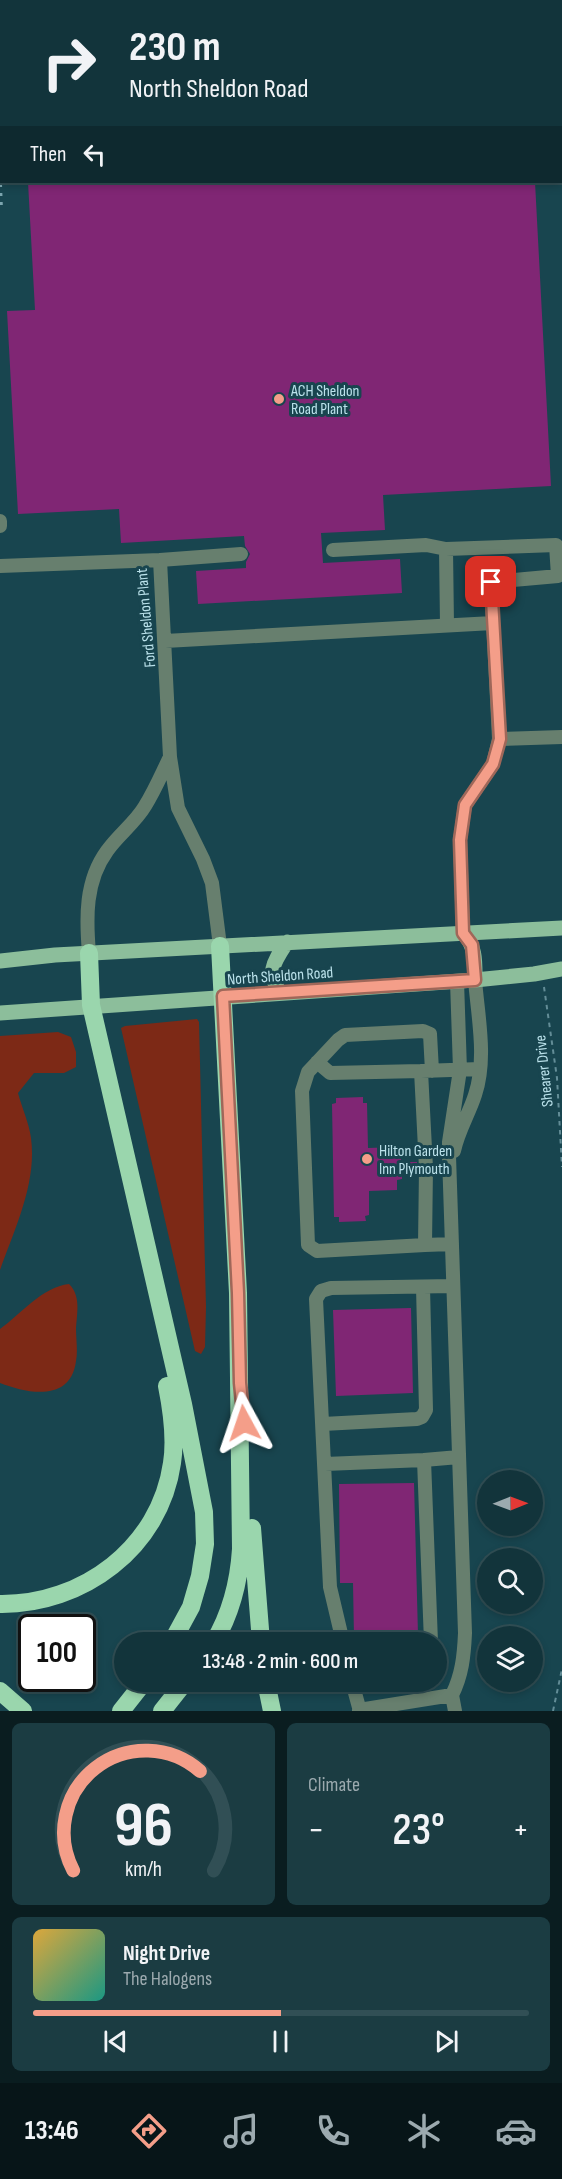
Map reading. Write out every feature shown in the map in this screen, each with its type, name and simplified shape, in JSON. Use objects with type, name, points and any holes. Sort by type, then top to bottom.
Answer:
[{"type":"highway","points":[[219,1632],[228,1612],[240,1565],[238,1293],[220,946]]},
{"type":"highway","points":[[89,953],[91,1005],[183,1404],[204,1512],[205,1544],[200,1576],[191,1607],[177,1632]]},
{"type":"highway","points":[[0,1604],[33,1603],[52,1599],[77,1589],[101,1575],[127,1553],[153,1521],[160,1507],[173,1461],[173,1423],[161,1350],[154,1283]]},
{"type":"highway","points":[[240,1383],[260,1632]]},
{"type":"highway","points":[[0,1691],[23,1711]]},
{"type":"highway","points":[[121,1711],[136,1692]]},
{"type":"highway","points":[[162,1711],[177,1692]]},
{"type":"highway","points":[[268,1692],[272,1711]]},
{"type":"main road","name":"North Sheldon Road","points":[[0,961],[89,953],[562,928]]},
{"type":"main road","points":[[463,933],[472,945],[475,980]]},
{"type":"main road","points":[[280,993],[273,979],[272,969],[287,942]]},
{"type":"main road","name":"North Sheldon Road","points":[[0,1013],[475,980],[562,969]]},
{"type":"lane","points":[[0,521],[0,526]]},
{"type":"lane","points":[[333,550],[426,545],[446,549],[556,545],[560,576],[491,582],[500,739],[493,764],[465,805],[460,840],[463,933]]},
{"type":"lane","points":[[446,549],[447,625]]},
{"type":"lane","points":[[160,560],[241,555]]},
{"type":"lane","name":"Ford Sheldon Plant","points":[[0,566],[160,560],[171,757],[178,808],[212,883],[220,946]]},
{"type":"lane","points":[[165,641],[493,623]]},
{"type":"lane","points":[[500,739],[562,737]]},
{"type":"lane","points":[[89,953],[87,928],[90,889],[96,868],[107,850],[145,807],[171,757]]},
{"type":"lane","points":[[450,1171],[456,1143],[475,1095],[480,1069],[475,980]]},
{"type":"lane","points":[[455,1711],[452,1695],[464,1658],[465,1633],[449,1142],[460,1070],[457,981]]},
{"type":"lane","points":[[425,1245],[426,1071],[430,1034],[423,1031],[345,1035],[308,1072],[302,1091],[308,1245],[317,1251],[452,1244]]},
{"type":"lane","points":[[317,1062],[330,1073],[480,1069]]},
{"type":"lane","points":[[455,1105],[468,1112]]},
{"type":"lane","points":[[341,1632],[330,1587],[316,1299],[321,1291],[331,1288],[453,1286]]},
{"type":"lane","points":[[323,1424],[422,1417],[426,1410],[423,1287]]},
{"type":"lane","points":[[325,1464],[459,1457]]},
{"type":"lane","points":[[424,1460],[431,1632]]},
{"type":"lane","points":[[354,1692],[359,1710],[452,1695]]},
{"type":"path","name":"Shearer Drive","points":[[542,972],[557,1078],[562,1167]]},
{"type":"path","points":[[553,1711],[562,1669]]},
{"type":"shaded area","points":[[197,1019],[199,1022],[206,1307],[205,1347],[201,1354],[195,1351],[121,1028]]},
{"type":"shaded area","points":[[58,1032],[71,1037],[76,1052],[76,1067],[64,1073],[34,1073],[18,1093],[31,1138],[31,1172],[18,1222],[0,1270],[0,1036]]},
{"type":"shaded area","points":[[69,1284],[75,1294],[77,1304],[77,1357],[72,1374],[66,1383],[47,1392],[35,1392],[0,1383],[0,1329],[50,1290]]},
{"type":"building","name":"ACH Sheldon Road Plant","points":[[28,183],[535,183],[551,486],[383,495],[385,530],[321,533],[323,563],[400,559],[402,593],[198,604],[196,571],[246,568],[250,554],[245,546],[244,536],[121,543],[119,509],[18,514],[7,311],[35,310]]},
{"type":"building","name":"Hilton Garden Inn Plymouth","points":[[363,1097],[363,1103],[367,1103],[368,1148],[397,1147],[397,1156],[401,1156],[401,1162],[417,1162],[417,1173],[402,1173],[402,1179],[397,1180],[397,1190],[369,1191],[369,1215],[365,1216],[366,1221],[339,1222],[339,1217],[334,1217],[332,1104],[336,1103],[336,1098]]},
{"type":"building","points":[[411,1308],[413,1393],[336,1396],[333,1310]]},
{"type":"building","points":[[414,1483],[418,1632],[354,1632],[353,1583],[340,1583],[339,1484]]},
{"type":"railway","points":[[0,184],[1,210]]},
{"type":"place","name":"ACH Sheldon Road Plant","points":[[279,399]]},
{"type":"place","name":"Hilton Garden Inn Plymouth","points":[[367,1159]]},
{"type":"route","points":[[244,1423],[240,1383],[238,1293],[223,996],[475,980],[475,958],[472,945],[463,933],[460,840],[465,805],[493,764],[500,739],[491,582]]}]
